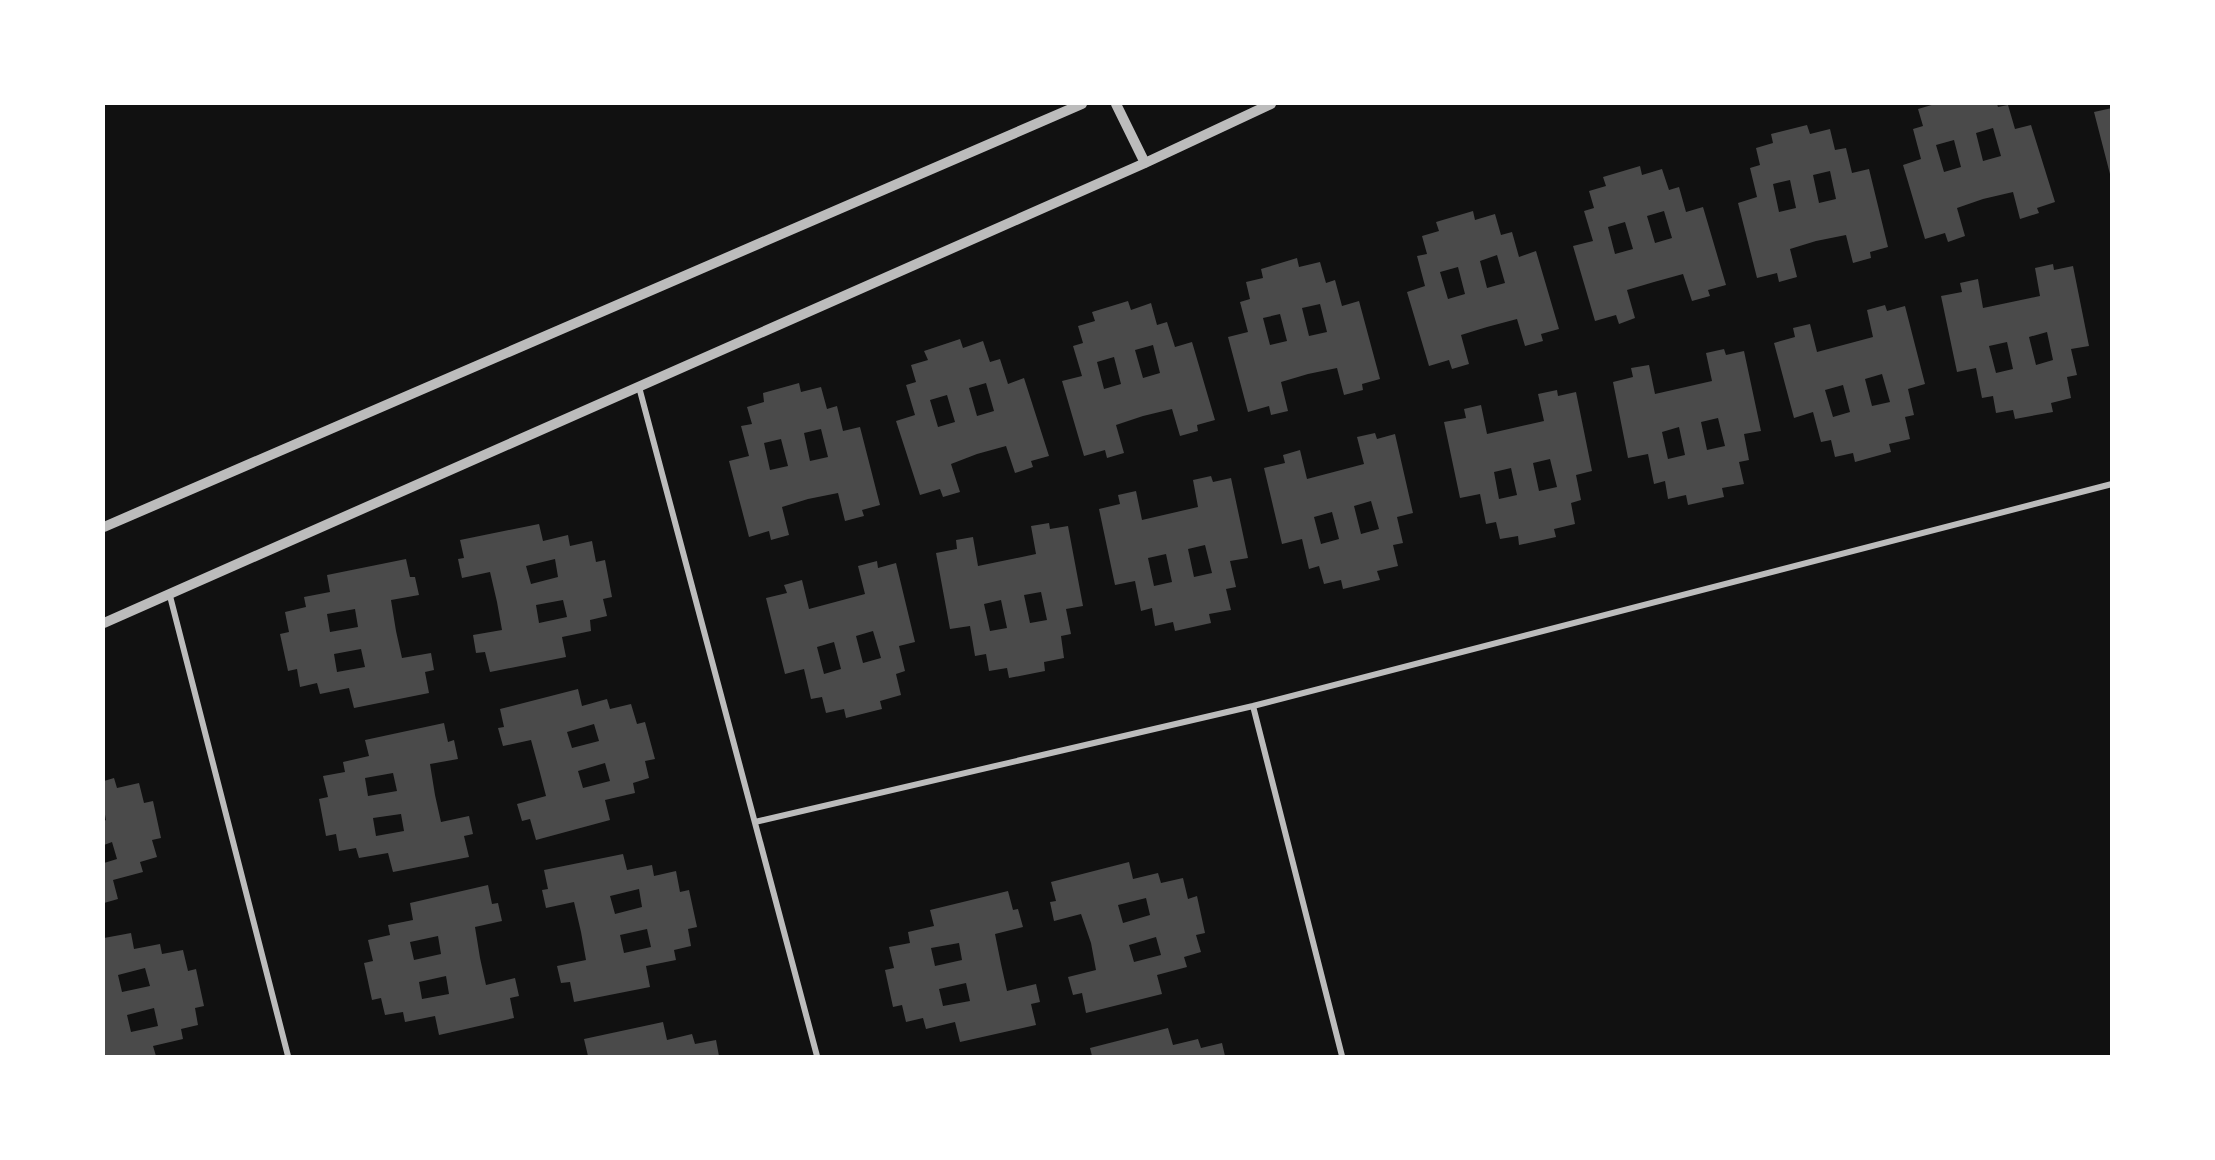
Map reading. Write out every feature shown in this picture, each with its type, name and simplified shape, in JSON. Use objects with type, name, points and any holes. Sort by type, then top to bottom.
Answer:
[{"type":"street","points":[[104,527],[1082,104]]},
{"type":"street","points":[[1116,104],[1145,163]]},
{"type":"street","points":[[104,623],[170,596],[1145,163],[1271,104]]},
{"type":"street","points":[[639,387],[817,1056]]},
{"type":"street","points":[[755,822],[1253,706],[2112,484]]},
{"type":"street","points":[[170,596],[288,1056]]},
{"type":"street","points":[[1253,706],[1342,1056]]},
{"type":"building","points":[[1935,104],[1997,104],[1998,107],[2008,105],[2015,129],[2031,125],[2055,202],[2037,208],[2039,213],[2020,219],[2013,192],[1983,199],[1957,208],[1965,236],[1948,242],[1945,233],[1925,239],[1903,165],[1921,159],[1913,129],[1923,126],[1918,109]],"holes":[[[1993,128],[2001,156],[1983,161],[1976,133]],[[1954,140],[1961,167],[1944,172],[1936,145]]]},
{"type":"building","points":[[2112,108],[2112,178],[2111,178],[2094,112]]},
{"type":"building","points":[[1807,125],[1810,134],[1830,129],[1835,150],[1846,148],[1852,173],[1869,169],[1888,247],[1870,252],[1871,258],[1853,263],[1846,235],[1816,241],[1790,249],[1797,277],[1779,282],[1777,273],[1757,278],[1738,203],[1757,197],[1750,168],[1760,165],[1756,148],[1773,143],[1771,134]],"holes":[[[1830,171],[1836,199],[1819,203],[1813,175]],[[1790,180],[1796,208],[1779,212],[1773,184]]]},
{"type":"building","points":[[1640,166],[1642,175],[1662,169],[1669,190],[1679,187],[1686,212],[1703,207],[1726,285],[1708,290],[1710,296],[1692,301],[1683,274],[1627,290],[1635,318],[1619,324],[1616,315],[1595,321],[1573,246],[1593,241],[1584,211],[1594,208],[1589,191],[1606,186],[1603,177]],"holes":[[[1664,211],[1672,238],[1655,243],[1647,216]],[[1625,222],[1633,249],[1615,254],[1608,227]]]},
{"type":"building","points":[[1473,211],[1475,220],[1495,214],[1501,235],[1512,232],[1519,257],[1536,251],[1559,329],[1541,334],[1543,341],[1525,346],[1517,319],[1487,327],[1461,335],[1469,364],[1452,369],[1449,360],[1429,366],[1407,292],[1425,286],[1417,256],[1427,254],[1422,236],[1439,231],[1436,222]],"holes":[[[1497,255],[1505,283],[1487,288],[1480,261]],[[1458,267],[1465,294],[1448,299],[1440,272]]]},
{"type":"building","points":[[1297,258],[1299,267],[1320,262],[1326,283],[1335,280],[1342,306],[1359,301],[1380,379],[1362,384],[1363,390],[1344,395],[1337,368],[1308,374],[1281,382],[1288,411],[1271,415],[1269,406],[1248,412],[1228,337],[1248,332],[1240,302],[1250,299],[1246,282],[1263,278],[1261,269]],"holes":[[[1320,304],[1327,332],[1309,336],[1302,308]],[[1280,314],[1287,341],[1270,345],[1263,318]]]},
{"type":"building","points":[[2053,264],[2054,270],[2073,266],[2089,346],[2071,349],[2077,375],[2067,377],[2071,398],[2051,403],[2053,412],[2015,419],[2013,410],[1996,413],[1993,396],[1982,398],[1976,368],[1957,372],[1941,296],[1962,292],[1960,283],[1978,279],[1983,308],[2040,296],[2035,268]],"holes":[[[2047,332],[2053,360],[2036,365],[2029,337]],[[2007,342],[2013,369],[1996,373],[1989,346]]]},
{"type":"building","points":[[1128,301],[1131,310],[1151,303],[1157,325],[1167,322],[1175,347],[1192,342],[1215,420],[1197,425],[1198,431],[1180,436],[1172,409],[1143,416],[1116,425],[1124,453],[1107,458],[1105,450],[1084,456],[1062,381],[1082,376],[1073,346],[1083,343],[1078,326],[1095,321],[1092,312]],"holes":[[[1153,345],[1160,373],[1143,378],[1135,350]],[[1114,357],[1121,384],[1104,389],[1097,362]]]},
{"type":"building","points":[[1885,305],[1887,311],[1905,306],[1925,384],[1908,389],[1914,415],[1905,417],[1910,439],[1889,444],[1891,452],[1855,462],[1853,453],[1835,457],[1831,440],[1821,442],[1813,412],[1794,418],[1774,343],[1795,337],[1793,328],[1810,324],[1817,352],[1873,337],[1867,310]],"holes":[[[1882,374],[1890,402],[1872,406],[1865,379]],[[1843,385],[1850,412],[1833,417],[1825,390]]]},
{"type":"building","points":[[960,339],[963,348],[983,341],[990,362],[1000,359],[1008,384],[1024,378],[1049,456],[1031,461],[1033,467],[1015,473],[1006,446],[977,454],[951,464],[960,492],[943,497],[940,489],[920,495],[896,421],[915,415],[906,385],[916,382],[911,365],[928,360],[924,351]],"holes":[[[986,383],[994,411],[977,416],[969,388]],[[947,395],[955,422],[938,427],[930,400]]]},
{"type":"building","points":[[1724,349],[1726,355],[1744,351],[1761,431],[1744,434],[1749,460],[1739,462],[1744,484],[1722,488],[1724,497],[1688,505],[1686,495],[1668,499],[1665,481],[1654,484],[1648,454],[1628,458],[1613,382],[1633,377],[1631,368],[1649,365],[1655,394],[1712,381],[1706,353]],"holes":[[[1718,418],[1725,446],[1707,450],[1701,422]],[[1679,427],[1685,455],[1668,459],[1662,432]]]},
{"type":"building","points":[[799,383],[801,392],[821,387],[827,409],[837,406],[843,431],[860,427],[880,505],[862,510],[864,516],[845,521],[838,493],[808,499],[782,507],[789,535],[771,540],[769,531],[749,537],[729,461],[749,456],[741,426],[752,424],[747,407],[764,402],[763,393]],"holes":[[[821,429],[828,457],[810,461],[804,433]],[[781,439],[788,466],[770,470],[764,443]]]},
{"type":"building","points":[[1557,390],[1558,396],[1576,392],[1592,471],[1576,475],[1581,500],[1571,503],[1575,524],[1554,529],[1556,537],[1519,545],[1518,536],[1500,539],[1496,522],[1486,524],[1480,494],[1460,498],[1444,422],[1466,418],[1464,409],[1481,405],[1487,434],[1544,421],[1538,394]],"holes":[[[1550,459],[1557,487],[1539,491],[1533,463]],[[1511,468],[1517,495],[1499,499],[1494,472]]]},
{"type":"building","points":[[1375,433],[1377,439],[1395,434],[1413,513],[1397,517],[1403,543],[1393,545],[1398,566],[1377,571],[1380,580],[1343,589],[1341,580],[1324,584],[1319,566],[1309,569],[1302,539],[1282,544],[1264,468],[1285,463],[1283,455],[1300,450],[1307,479],[1364,464],[1357,437]],"holes":[[[1371,501],[1379,529],[1361,534],[1354,506]],[[1332,512],[1339,539],[1321,544],[1314,517]]]},
{"type":"building","points":[[1211,476],[1213,482],[1231,478],[1248,558],[1230,561],[1236,587],[1226,589],[1231,610],[1209,614],[1211,623],[1175,631],[1173,622],[1155,626],[1152,608],[1141,611],[1135,581],[1115,585],[1099,509],[1120,504],[1118,495],[1136,491],[1142,520],[1198,507],[1193,480]],"holes":[[[1205,545],[1212,573],[1194,577],[1188,549]],[[1166,554],[1172,582],[1154,586],[1148,558]]]},
{"type":"building","points":[[1049,523],[1050,529],[1068,526],[1083,606],[1066,609],[1071,634],[1061,636],[1064,658],[1044,662],[1045,671],[1009,678],[1007,668],[989,671],[986,654],[975,656],[970,626],[950,629],[936,553],[957,549],[956,540],[973,537],[978,566],[1036,554],[1031,526]],"holes":[[[1041,592],[1047,620],[1030,623],[1024,595]],[[1001,600],[1007,628],[990,631],[984,604]]]},
{"type":"building","points":[[539,524],[543,541],[568,535],[570,546],[592,541],[596,562],[605,560],[612,597],[603,599],[607,616],[590,620],[591,631],[562,637],[566,657],[490,672],[485,652],[476,653],[473,635],[502,630],[497,602],[490,572],[462,578],[458,559],[464,558],[460,540]],"holes":[[[555,559],[558,577],[531,584],[526,566]],[[563,600],[567,617],[539,623],[536,605]]]},
{"type":"building","points":[[406,559],[410,577],[415,577],[419,595],[391,600],[396,631],[402,658],[431,653],[434,670],[425,672],[429,693],[354,708],[349,688],[320,694],[317,683],[300,687],[297,669],[288,671],[280,634],[289,632],[285,612],[306,607],[304,597],[330,592],[327,575]],"holes":[[[355,609],[358,627],[330,632],[327,614]],[[361,649],[365,667],[337,672],[334,654]]]},
{"type":"building","points":[[877,561],[878,568],[896,563],[915,642],[899,646],[905,671],[896,674],[901,695],[880,701],[882,709],[846,718],[844,709],[826,713],[822,697],[811,699],[804,669],[785,674],[766,598],[787,593],[784,585],[802,580],[809,609],[865,594],[858,566]],"holes":[[[873,631],[881,658],[863,663],[856,636]],[[834,642],[841,669],[824,674],[817,647]]]},
{"type":"building","points":[[578,689],[582,706],[607,699],[610,709],[631,704],[637,724],[645,722],[655,759],[645,761],[649,778],[633,783],[635,793],[605,800],[610,820],[536,840],[530,819],[522,821],[517,804],[546,796],[539,769],[531,740],[503,746],[498,728],[504,727],[500,709]],"holes":[[[594,724],[599,741],[572,748],[567,732]],[[605,763],[610,781],[583,788],[578,771]]]},
{"type":"building","points":[[444,723],[448,742],[454,740],[458,759],[430,764],[435,795],[441,822],[469,816],[473,834],[464,836],[469,857],[393,872],[388,853],[359,858],[356,848],[339,851],[336,834],[326,836],[319,799],[328,797],[323,776],[345,772],[343,762],[369,756],[365,740]],"holes":[[[393,773],[397,791],[368,796],[365,778]],[[401,814],[404,831],[376,836],[373,818]]]},
{"type":"building","points":[[114,778],[117,788],[139,783],[144,803],[153,801],[161,838],[152,840],[157,857],[140,862],[143,872],[113,880],[118,899],[104,903],[104,863],[117,859],[112,842],[104,845],[104,821],[106,820],[104,781]]},
{"type":"building","points":[[623,854],[627,870],[652,865],[654,876],[676,871],[680,892],[689,890],[697,927],[688,929],[691,946],[674,950],[676,960],[646,966],[650,987],[574,1002],[570,982],[561,983],[557,966],[586,960],[581,932],[574,902],[546,908],[542,890],[548,889],[544,870]],"holes":[[[639,889],[642,907],[615,914],[610,896]],[[647,929],[651,947],[624,953],[620,935]]]},
{"type":"building","points":[[1129,862],[1133,879],[1158,873],[1161,883],[1183,878],[1188,899],[1197,896],[1205,933],[1196,935],[1201,952],[1184,957],[1187,967],[1157,975],[1162,994],[1086,1013],[1082,993],[1073,995],[1068,977],[1096,970],[1091,943],[1081,914],[1054,921],[1050,902],[1056,901],[1051,882]],"holes":[[[1146,898],[1150,915],[1123,923],[1118,905]],[[1156,937],[1161,955],[1134,962],[1129,945]]]},
{"type":"building","points":[[488,885],[492,904],[498,903],[502,921],[475,927],[480,958],[486,985],[515,978],[519,996],[510,998],[514,1018],[439,1035],[435,1016],[405,1022],[403,1012],[385,1015],[381,998],[372,1000],[364,963],[373,961],[368,940],[390,935],[388,925],[413,920],[410,903]],"holes":[[[438,936],[441,954],[414,960],[410,942]],[[446,976],[449,994],[422,999],[419,982]]]},
{"type":"building","points":[[1008,891],[1013,910],[1018,909],[1023,927],[995,934],[1001,964],[1007,991],[1036,984],[1040,1002],[1031,1004],[1036,1025],[960,1042],[955,1022],[926,1029],[923,1018],[906,1022],[902,1005],[893,1007],[885,970],[894,968],[889,947],[910,943],[908,932],[934,926],[930,910]],"holes":[[[959,943],[962,960],[935,966],[931,948]],[[966,983],[970,1001],[943,1006],[939,989]]]},
{"type":"building","points":[[131,933],[134,949],[160,944],[162,954],[183,950],[188,971],[196,969],[204,1006],[195,1008],[198,1025],[181,1029],[183,1039],[153,1046],[156,1056],[104,1056],[104,938]],"holes":[[[145,968],[150,986],[122,992],[118,975]],[[154,1008],[158,1026],[131,1032],[127,1015]]]},
{"type":"building","points":[[663,1022],[667,1040],[692,1034],[695,1044],[716,1040],[719,1056],[588,1056],[584,1039]]},
{"type":"building","points":[[1168,1028],[1173,1045],[1198,1039],[1201,1048],[1222,1043],[1225,1056],[1092,1056],[1090,1048]]}]
